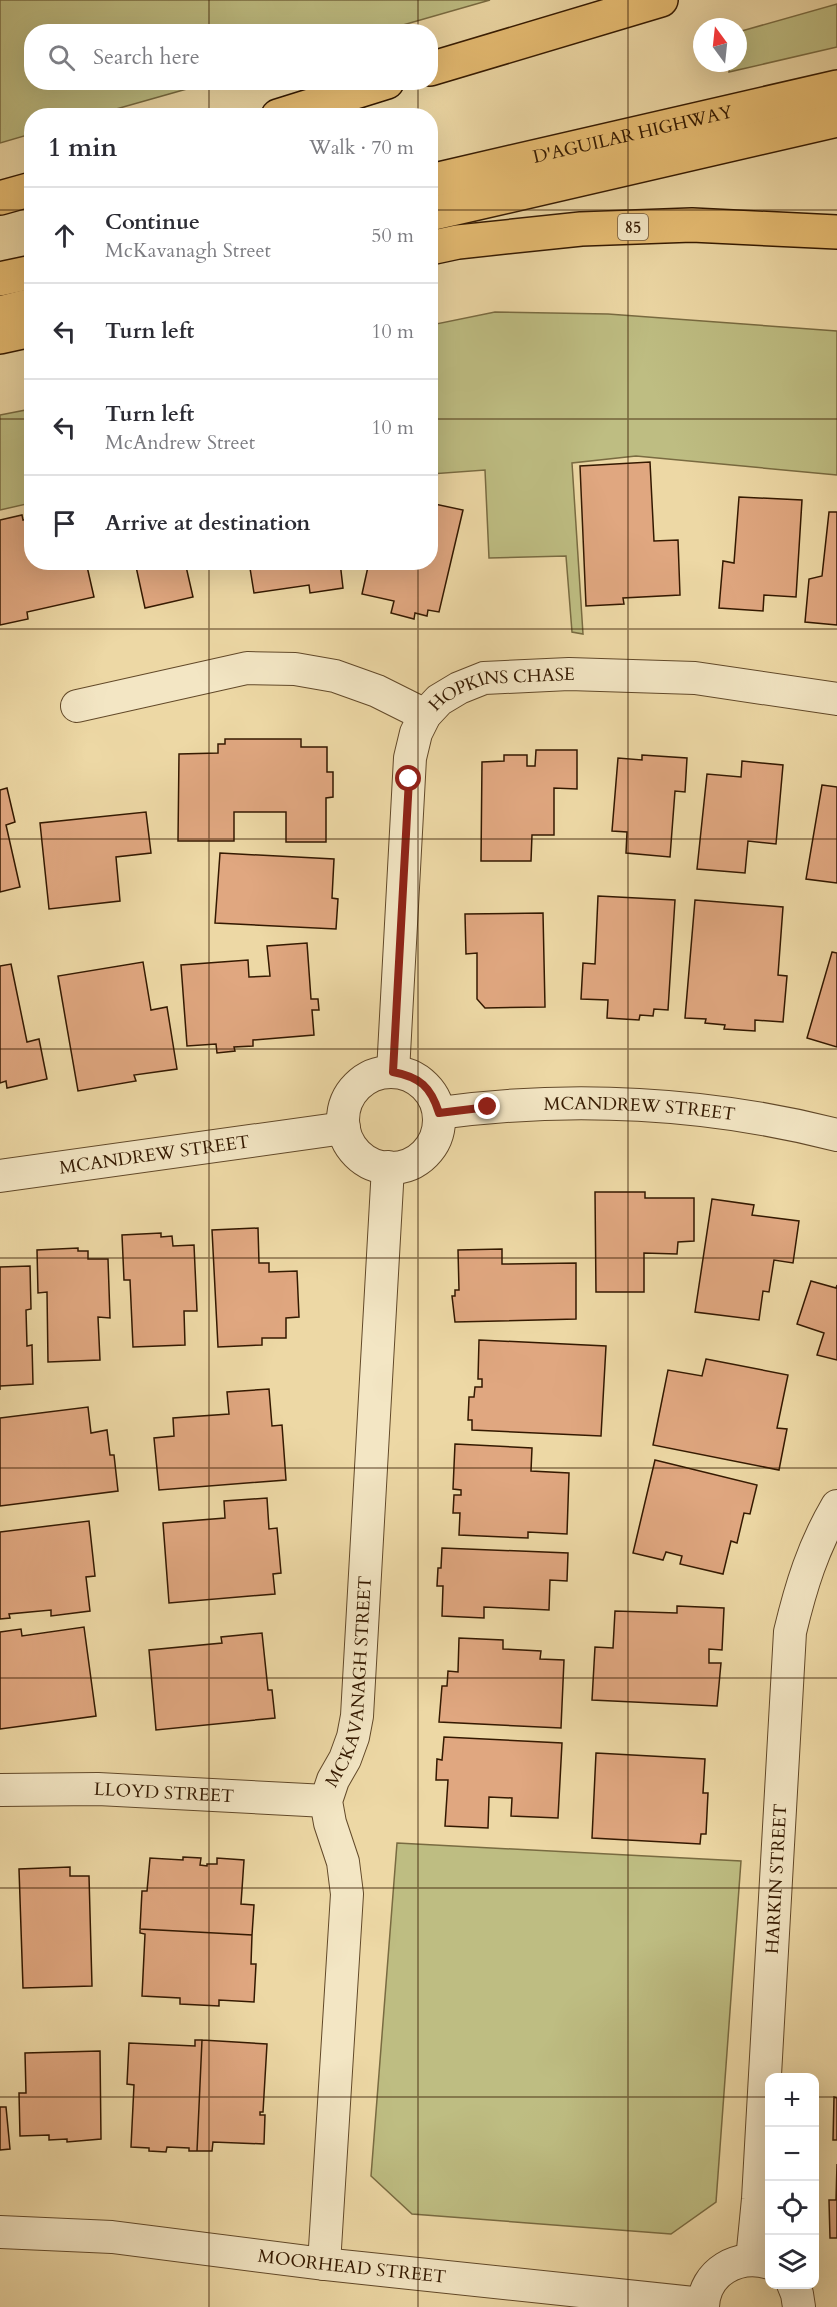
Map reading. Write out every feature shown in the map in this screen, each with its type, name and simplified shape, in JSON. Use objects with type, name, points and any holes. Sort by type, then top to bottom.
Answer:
[{"type":"highway","points":[[438,67],[661,0]]},
{"type":"highway","name":"D'AGUILAR HIGHWAY","points":[[438,179],[837,87]]},
{"type":"highway","points":[[304,108],[361,90]]},
{"type":"highway","points":[[438,212],[837,120]]},
{"type":"highway","points":[[0,198],[24,191]]},
{"type":"highway","name":"85","points":[[438,246],[459,242],[592,229],[692,225],[837,232]]},
{"type":"highway","points":[[0,279],[24,274]]},
{"type":"highway","points":[[0,313],[24,307]]},
{"type":"highway","points":[[0,337],[24,332]]},
{"type":"street","name":"HOPKINS CHASE","points":[[76,706],[247,668],[295,669],[335,676],[377,691],[426,715],[439,699],[484,678],[569,674],[695,678],[837,699]]},
{"type":"street","points":[[393,1072],[410,758],[416,733],[426,715]]},
{"type":"street","points":[[393,1072],[410,1075],[423,1084],[434,1097],[439,1113],[439,1127],[427,1152],[416,1161],[403,1166],[388,1167],[373,1164],[359,1156],[349,1143],[344,1128],[344,1114],[347,1100],[365,1079],[379,1073],[393,1072]]},
{"type":"street","name":"MCANDREW STREET","points":[[439,1113],[505,1106],[615,1104],[704,1109],[797,1124],[837,1135]]},
{"type":"street","name":"MCANDREW STREET","points":[[0,1176],[344,1128]]},
{"type":"street","name":"MCKAVANAGH STREET","points":[[324,2264],[347,1893],[344,1862],[330,1823],[326,1801],[333,1780],[345,1759],[357,1716],[388,1167]]},
{"type":"street","name":"HARKIN STREET","points":[[761,2261],[758,2199],[790,1632],[801,1584],[820,1535],[837,1506]]},
{"type":"street","name":"LLOYD STREET","points":[[0,1790],[98,1789],[326,1801]]},
{"type":"street","name":"MOORHEAD STREET","points":[[0,2232],[112,2237],[324,2264],[703,2305]]},
{"type":"street","points":[[703,2305],[706,2289],[725,2267],[738,2261],[761,2261]]},
{"type":"street","points":[[795,2289],[800,2307]]},
{"type":"shaded area","points":[[0,0],[490,0],[406,24],[24,24],[24,90],[183,90],[120,108],[24,108],[24,136],[0,143]]},
{"type":"shaded area","points":[[837,4],[837,47],[747,68],[747,29]]},
{"type":"shaded area","points":[[495,312],[608,314],[837,331],[837,475],[636,456],[572,463],[583,634],[572,632],[566,556],[489,558],[485,470],[438,473],[438,324]]},
{"type":"shaded area","points":[[24,410],[24,505],[0,510],[0,415]]},
{"type":"shaded area","points":[[397,1843],[741,1861],[716,2202],[671,2234],[412,2214],[371,2176]]},
{"type":"building","points":[[650,462],[654,541],[678,540],[680,595],[623,598],[624,604],[586,606],[580,466]]},
{"type":"building","points":[[739,497],[802,500],[796,597],[764,595],[763,611],[719,608],[723,561],[734,563]]},
{"type":"building","points":[[438,505],[463,510],[439,612],[428,610],[427,616],[415,613],[414,619],[391,613],[394,601],[362,594],[367,570],[438,570]]},
{"type":"building","points":[[829,512],[837,512],[837,625],[805,622],[809,579],[822,576]]},
{"type":"building","points":[[22,515],[24,520],[24,570],[88,570],[94,597],[27,612],[28,619],[0,625],[0,520]]},
{"type":"building","points":[[137,570],[187,570],[193,597],[145,608]]},
{"type":"building","points":[[250,570],[341,570],[343,588],[310,593],[309,585],[254,593]]},
{"type":"building","points":[[225,739],[301,739],[301,747],[327,747],[327,772],[333,772],[333,797],[326,798],[326,842],[286,842],[286,812],[234,812],[234,841],[178,841],[179,754],[218,753],[218,744],[225,744]]},
{"type":"building","points":[[536,750],[577,750],[577,789],[554,788],[554,835],[532,835],[531,861],[481,861],[482,762],[504,761],[504,755],[527,755],[527,766],[535,766]]},
{"type":"building","points":[[642,755],[687,758],[685,792],[675,791],[670,857],[626,853],[627,832],[612,831],[618,758],[642,760]]},
{"type":"building","points":[[742,761],[783,765],[776,844],[748,841],[745,873],[697,869],[707,774],[741,777]]},
{"type":"building","points":[[822,785],[837,787],[837,883],[806,879]]},
{"type":"building","points":[[7,788],[15,822],[6,825],[20,887],[0,892],[0,790]]},
{"type":"building","points":[[146,812],[151,853],[116,857],[120,901],[49,909],[40,823]]},
{"type":"building","points":[[220,853],[334,859],[332,898],[338,899],[336,929],[215,923]]},
{"type":"building","points":[[598,896],[675,900],[668,1010],[654,1009],[653,1016],[640,1015],[639,1020],[607,1018],[608,1000],[581,999],[583,963],[595,964]]},
{"type":"building","points":[[695,900],[783,907],[778,975],[787,976],[783,1022],[755,1020],[755,1031],[724,1029],[725,1025],[705,1023],[706,1019],[685,1018]]},
{"type":"building","points":[[543,913],[545,1007],[485,1008],[477,999],[477,953],[466,954],[465,914]]},
{"type":"building","points":[[307,943],[311,999],[318,999],[319,1010],[312,1010],[314,1035],[253,1040],[253,1046],[234,1047],[235,1051],[217,1053],[216,1044],[187,1046],[181,965],[248,960],[249,977],[270,976],[267,946]]},
{"type":"building","points":[[832,952],[837,953],[837,1047],[807,1038]]},
{"type":"building","points":[[143,962],[151,1010],[167,1007],[177,1069],[134,1075],[136,1081],[78,1091],[58,976]]},
{"type":"building","points":[[11,964],[27,1042],[39,1039],[47,1079],[7,1088],[6,1081],[0,1083],[0,966]]},
{"type":"building","points":[[595,1192],[645,1192],[645,1198],[694,1198],[694,1241],[678,1242],[677,1254],[644,1253],[644,1292],[596,1292]]},
{"type":"building","points":[[712,1199],[754,1205],[752,1215],[799,1221],[793,1263],[774,1260],[769,1292],[763,1291],[759,1320],[695,1312]]},
{"type":"building","points":[[258,1228],[259,1263],[269,1263],[269,1272],[297,1271],[299,1317],[286,1318],[286,1338],[262,1338],[262,1345],[218,1347],[212,1230]]},
{"type":"building","points":[[161,1233],[161,1237],[172,1236],[173,1246],[194,1245],[197,1311],[184,1311],[185,1345],[133,1347],[130,1280],[124,1280],[122,1235]]},
{"type":"building","points":[[78,1248],[78,1251],[88,1251],[88,1259],[108,1259],[110,1318],[98,1317],[100,1360],[48,1362],[47,1292],[38,1293],[37,1250]]},
{"type":"building","points":[[502,1249],[502,1264],[576,1263],[576,1319],[455,1322],[452,1296],[455,1296],[455,1290],[459,1290],[458,1250]]},
{"type":"building","points":[[30,1266],[31,1309],[26,1310],[27,1346],[32,1345],[33,1384],[0,1386],[0,1267]]},
{"type":"building","points":[[811,1281],[836,1288],[837,1285],[837,1360],[817,1355],[824,1333],[797,1324]]},
{"type":"building","points":[[479,1340],[606,1346],[601,1436],[472,1430],[472,1420],[468,1420],[469,1397],[474,1397],[475,1387],[482,1387],[482,1379],[478,1379]]},
{"type":"building","points":[[706,1359],[788,1375],[777,1428],[787,1429],[779,1470],[653,1445],[668,1370],[702,1376]]},
{"type":"building","points":[[269,1389],[272,1426],[282,1425],[286,1480],[159,1490],[154,1438],[174,1436],[173,1418],[229,1414],[227,1392]]},
{"type":"building","points":[[88,1407],[91,1433],[107,1430],[110,1455],[114,1455],[118,1491],[0,1506],[0,1418]]},
{"type":"building","points":[[455,1444],[532,1448],[531,1471],[569,1473],[567,1534],[528,1532],[528,1538],[459,1535],[460,1513],[453,1513],[454,1495],[461,1495],[461,1490],[453,1489]]},
{"type":"building","points":[[655,1460],[757,1485],[750,1514],[744,1513],[737,1543],[731,1541],[723,1574],[680,1564],[682,1556],[666,1552],[663,1560],[633,1553]]},
{"type":"building","points":[[267,1498],[269,1529],[277,1528],[281,1573],[273,1574],[275,1594],[169,1603],[163,1523],[225,1518],[224,1501]]},
{"type":"building","points":[[89,1521],[95,1576],[86,1577],[90,1611],[51,1616],[51,1610],[9,1614],[10,1618],[0,1619],[0,1532]]},
{"type":"building","points":[[442,1548],[568,1553],[567,1581],[550,1580],[549,1610],[484,1607],[484,1618],[442,1616],[443,1586],[437,1586]]},
{"type":"building","points":[[677,1606],[724,1608],[722,1650],[709,1649],[709,1663],[721,1663],[717,1706],[592,1700],[595,1647],[613,1648],[615,1611],[677,1613]]},
{"type":"building","points":[[84,1627],[96,1716],[0,1729],[0,1632],[21,1629],[22,1636]]},
{"type":"building","points":[[262,1633],[268,1690],[272,1690],[275,1718],[156,1730],[149,1650],[222,1643],[221,1637]]},
{"type":"building","points":[[459,1638],[503,1640],[503,1649],[541,1651],[540,1659],[564,1660],[561,1728],[439,1722],[442,1686],[447,1686],[448,1671],[458,1672]]},
{"type":"building","points":[[444,1737],[562,1743],[558,1818],[511,1816],[512,1798],[489,1797],[488,1828],[445,1826],[448,1780],[436,1780],[437,1759],[442,1760]]},
{"type":"building","points":[[596,1753],[705,1759],[703,1793],[708,1793],[706,1834],[701,1834],[700,1844],[592,1838]]},
{"type":"building","points":[[183,1857],[201,1858],[200,1865],[207,1866],[207,1864],[217,1864],[217,1858],[244,1860],[241,1904],[254,1905],[252,1935],[140,1929],[142,1891],[147,1891],[150,1858],[183,1860]]},
{"type":"building","points":[[70,1867],[70,1876],[89,1876],[92,1986],[23,1988],[19,1869]]},
{"type":"building","points":[[140,1929],[252,1935],[251,1964],[256,1964],[254,2002],[219,2000],[219,2006],[180,2004],[180,1998],[142,1996],[145,1934],[140,1933]]},
{"type":"building","points":[[195,2040],[202,2040],[197,2151],[189,2151],[189,2148],[167,2147],[166,2152],[149,2151],[149,2148],[131,2147],[134,2085],[127,2084],[129,2043],[195,2046]]},
{"type":"building","points":[[202,2040],[267,2044],[263,2112],[260,2112],[260,2115],[265,2115],[264,2144],[213,2142],[212,2151],[197,2151]]},
{"type":"building","points":[[100,2051],[101,2139],[67,2142],[67,2139],[49,2140],[49,2135],[20,2136],[19,2093],[26,2093],[25,2053]]},
{"type":"building","points":[[834,2097],[837,2098],[837,2140],[833,2140]]},
{"type":"building","points":[[0,2107],[6,2107],[10,2149],[0,2150]]},
{"type":"building","points":[[837,2164],[837,2238],[830,2238],[829,2200],[836,2200]]},
{"type":"route","points":[[409,779],[393,1072],[410,1075],[423,1084],[434,1097],[439,1113],[488,1107]]}]
